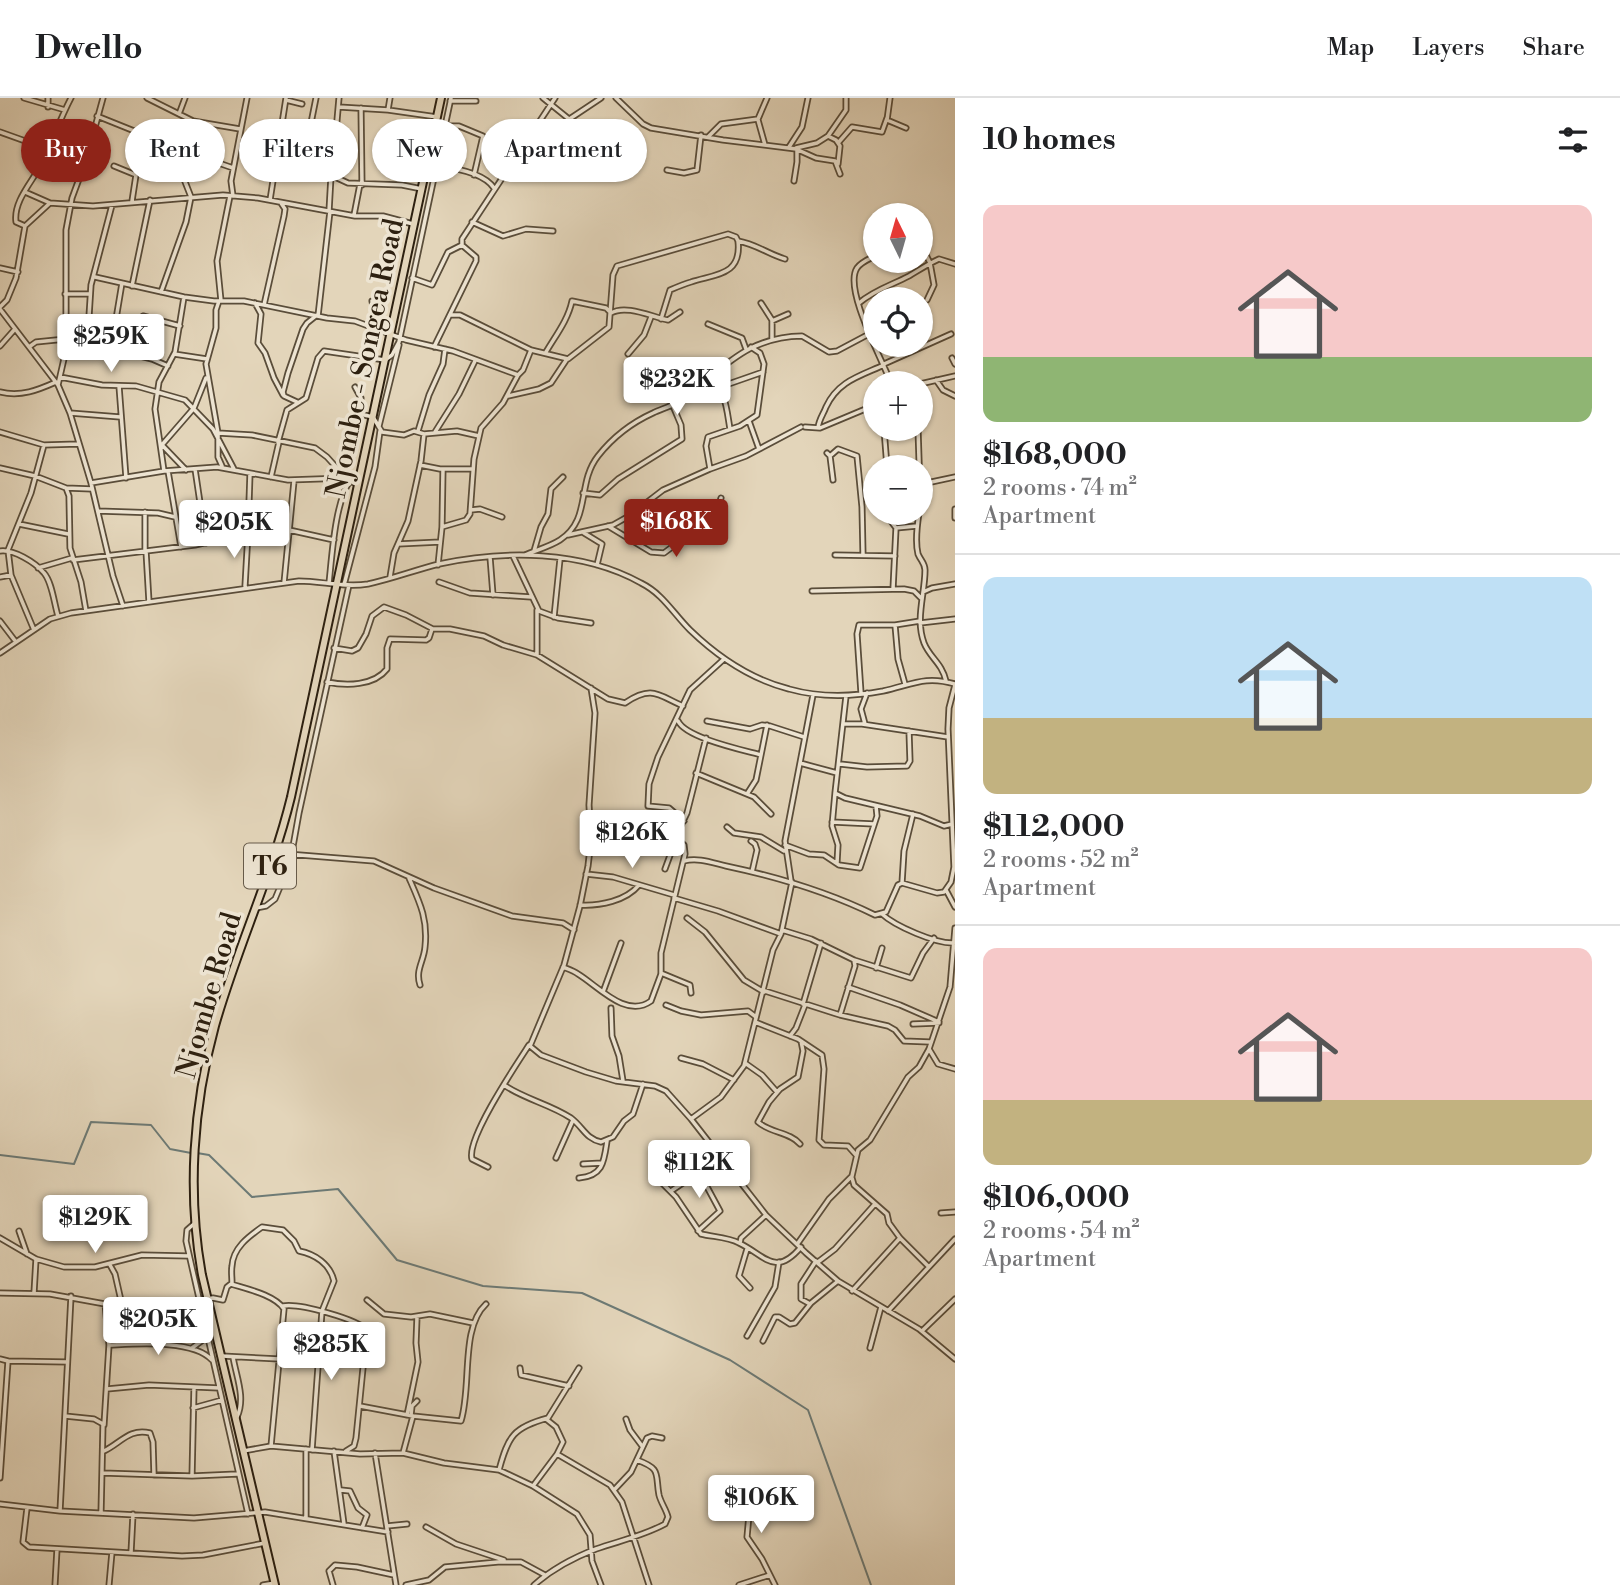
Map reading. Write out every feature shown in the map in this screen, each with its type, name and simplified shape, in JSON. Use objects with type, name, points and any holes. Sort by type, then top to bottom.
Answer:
[{"type":"highway","name":"Njombe - Songea Road","points":[[333,584],[358,485],[387,350],[387,332],[414,225],[441,98]]},
{"type":"highway","name":"Njombe Road","points":[[275,1584],[236,1418],[203,1300],[195,1223],[195,1143],[204,1074],[213,1034],[275,853],[291,797],[333,584]]},
{"type":"street","points":[[24,98],[65,110]]},
{"type":"street","points":[[48,98],[48,107]]},
{"type":"street","points":[[61,119],[71,98]]},
{"type":"street","points":[[0,392],[33,392],[57,384],[60,377],[66,350],[66,230],[103,98]]},
{"type":"street","points":[[146,98],[200,124],[239,129]]},
{"type":"street","points":[[179,114],[186,98]]},
{"type":"street","points":[[242,119],[247,98]]},
{"type":"street","points":[[312,119],[316,98]]},
{"type":"street","points":[[337,119],[339,98]]},
{"type":"street","points":[[388,110],[390,98]]},
{"type":"street","points":[[543,98],[569,119],[601,98]]},
{"type":"street","points":[[542,119],[555,98]]},
{"type":"street","points":[[617,98],[647,127],[796,149],[838,164]]},
{"type":"street","points":[[765,145],[758,120],[766,98]]},
{"type":"street","points":[[788,148],[802,127],[808,98]]},
{"type":"street","points":[[796,149],[828,136],[846,110],[846,98]]},
{"type":"street","points":[[838,143],[852,127],[882,132],[890,98]]},
{"type":"street","points":[[283,119],[286,99],[302,104]]},
{"type":"street","points":[[447,119],[451,99],[476,100]]},
{"type":"street","points":[[339,107],[437,117]]},
{"type":"street","points":[[354,215],[361,185],[361,108]]},
{"type":"street","points":[[97,116],[125,127]]},
{"type":"street","points":[[887,118],[890,123],[906,128]]},
{"type":"street","points":[[709,136],[721,124],[758,120]]},
{"type":"street","points":[[467,129],[483,136],[474,175]]},
{"type":"street","points":[[0,132],[21,139]]},
{"type":"street","points":[[224,468],[219,461],[207,359],[220,301],[217,261],[232,196],[233,168],[239,135]]},
{"type":"street","points":[[667,170],[684,173],[697,170],[701,135]]},
{"type":"street","points":[[828,136],[838,143],[840,149],[840,174]]},
{"type":"street","points":[[794,181],[796,149]]},
{"type":"street","points":[[225,165],[233,168]]},
{"type":"street","points":[[114,166],[136,176],[132,201]]},
{"type":"street","points":[[467,173],[490,182],[494,188]]},
{"type":"street","points":[[25,226],[18,224],[15,219],[16,210],[30,182]]},
{"type":"street","points":[[160,292],[186,222],[191,197],[185,182]]},
{"type":"street","points":[[270,200],[273,182]]},
{"type":"street","points":[[284,396],[284,386],[303,329],[317,316],[331,182]]},
{"type":"street","points":[[342,182],[402,185],[422,189]]},
{"type":"street","points":[[255,908],[266,906],[275,898],[292,855],[346,585],[375,467],[379,429],[433,182]]},
{"type":"street","points":[[461,245],[472,222],[498,182]]},
{"type":"street","points":[[25,192],[50,203],[71,205],[232,196],[354,215],[378,215],[414,225]]},
{"type":"street","points":[[132,286],[150,200]]},
{"type":"street","points":[[280,202],[285,211]]},
{"type":"street","points":[[50,203],[25,226],[18,272],[7,300],[0,308],[57,384],[70,414],[123,606]]},
{"type":"street","points":[[82,349],[88,332],[90,293],[113,204]]},
{"type":"street","points":[[264,306],[285,211],[291,204]]},
{"type":"street","points":[[472,222],[503,236],[526,229],[553,232]]},
{"type":"street","points":[[450,315],[460,315],[531,350],[566,359],[573,357],[609,327],[613,275],[617,266],[726,235],[736,237],[739,253],[728,271],[670,290],[661,319]]},
{"type":"street","points":[[738,241],[759,246],[774,256],[785,259]]},
{"type":"street","points":[[412,278],[432,285],[448,251],[461,245]]},
{"type":"street","points":[[433,347],[476,261],[476,257],[461,245]]},
{"type":"street","points":[[933,262],[942,258],[955,264]]},
{"type":"street","points":[[863,265],[856,270],[855,282],[863,315]]},
{"type":"street","points":[[0,268],[18,272]]},
{"type":"street","points":[[859,303],[883,286],[915,273]]},
{"type":"street","points":[[95,277],[160,292],[255,303],[355,321],[387,332],[399,341],[446,349],[518,375]]},
{"type":"street","points":[[111,349],[122,283]]},
{"type":"street","points":[[65,294],[90,293]]},
{"type":"street","points":[[181,547],[155,417],[159,383],[174,354],[184,296]]},
{"type":"street","points":[[372,301],[374,312],[387,332]]},
{"type":"street","points":[[546,352],[568,317],[572,301],[606,308],[611,313]]},
{"type":"street","points":[[255,303],[261,314],[258,343],[268,358],[276,384],[284,396],[299,403]]},
{"type":"street","points":[[761,303],[772,321],[772,340]]},
{"type":"street","points":[[611,313],[620,309],[670,319],[680,312]]},
{"type":"street","points":[[772,321],[788,314]]},
{"type":"street","points":[[133,354],[142,316],[180,326]]},
{"type":"street","points":[[628,354],[644,335],[651,317]]},
{"type":"street","points":[[708,324],[742,338],[749,348],[762,356],[763,372],[757,415],[749,421],[708,437],[706,446],[710,468]]},
{"type":"street","points":[[0,346],[15,329]]},
{"type":"street","points":[[818,428],[820,417],[832,395],[851,378],[866,375],[951,334]]},
{"type":"street","points":[[523,556],[566,536],[578,523],[591,467],[609,443],[636,422],[673,405],[749,348],[772,340],[802,336],[829,352],[837,351],[863,337]]},
{"type":"street","points":[[29,347],[36,342],[66,339]]},
{"type":"street","points":[[387,350],[399,341]]},
{"type":"street","points":[[271,477],[287,410],[306,398],[318,358],[324,351],[385,360],[392,355],[399,341]]},
{"type":"street","points":[[66,350],[111,349],[168,366]]},
{"type":"street","points":[[418,431],[446,349]]},
{"type":"street","points":[[442,527],[466,520],[471,510],[475,449],[481,428],[507,396],[523,370],[531,350]]},
{"type":"street","points":[[174,354],[207,359]]},
{"type":"street","points":[[880,357],[886,371]]},
{"type":"street","points":[[952,358],[955,364]]},
{"type":"street","points":[[507,396],[547,386],[554,380],[566,359]]},
{"type":"street","points":[[435,432],[459,394],[475,360]]},
{"type":"street","points":[[720,387],[763,372]]},
{"type":"street","points":[[162,445],[194,408],[207,376]]},
{"type":"street","points":[[933,381],[955,376]]},
{"type":"street","points":[[60,377],[119,386],[131,385],[185,400],[218,435],[234,469]]},
{"type":"street","points":[[706,380],[720,387],[730,429]]},
{"type":"street","points":[[936,380],[943,390],[955,396]]},
{"type":"street","points":[[119,386],[126,479]]},
{"type":"street","points":[[355,387],[361,398],[360,414],[373,417],[379,429],[404,435],[418,431],[424,434],[457,431],[480,436]]},
{"type":"street","points":[[583,493],[600,495],[618,479],[682,439],[681,425],[673,405]]},
{"type":"street","points":[[566,536],[608,526],[629,516],[663,491],[803,427],[818,428],[863,410]]},
{"type":"street","points":[[70,414],[120,417]]},
{"type":"street","points":[[749,421],[759,449]]},
{"type":"street","points":[[0,432],[44,445],[78,444]]},
{"type":"street","points":[[390,577],[398,544],[405,532],[424,434]]},
{"type":"street","points":[[218,435],[252,435],[315,448],[348,480],[358,485]]},
{"type":"street","points":[[34,630],[11,575],[8,550],[44,445]]},
{"type":"street","points":[[162,445],[186,470]]},
{"type":"street","points":[[833,480],[828,454],[838,449],[857,456],[863,554]]},
{"type":"street","points":[[420,465],[443,469],[474,468]]},
{"type":"street","points":[[0,468],[35,476],[66,488],[92,489]]},
{"type":"street","points":[[91,483],[166,471],[224,468],[294,480],[348,480]]},
{"type":"street","points":[[195,469],[206,543]]},
{"type":"street","points":[[438,565],[443,469]]},
{"type":"street","points":[[245,587],[250,473]]},
{"type":"street","points":[[534,551],[548,514],[551,489],[563,477]]},
{"type":"street","points":[[933,483],[955,477]]},
{"type":"street","points":[[284,583],[294,480]]},
{"type":"street","points":[[333,584],[334,540],[348,480]]},
{"type":"street","points":[[66,488],[69,496],[68,534],[86,611]]},
{"type":"street","points":[[608,526],[651,552],[660,554],[711,518],[717,512],[721,498]]},
{"type":"street","points":[[471,510],[480,509],[502,517]]},
{"type":"street","points":[[955,509],[955,518]]},
{"type":"street","points":[[98,511],[145,512],[176,517]]},
{"type":"street","points":[[145,512],[149,602]]},
{"type":"street","points":[[19,524],[68,534]]},
{"type":"street","points":[[893,525],[894,589]]},
{"type":"street","points":[[895,528],[917,526],[919,556],[925,565],[920,622],[925,646],[941,666],[946,681]]},
{"type":"street","points":[[38,568],[73,559],[181,547],[248,533],[289,529],[334,540]]},
{"type":"street","points":[[582,533],[602,544],[597,565]]},
{"type":"street","points":[[398,544],[440,542]]},
{"type":"street","points":[[0,551],[8,550],[46,576],[58,615]]},
{"type":"street","points":[[835,555],[895,556]]},
{"type":"street","points":[[513,556],[537,608],[537,655]]},
{"type":"street","points":[[0,653],[58,615],[245,587],[317,581],[346,585],[367,584],[438,565],[490,557],[523,556],[597,565],[624,574],[655,592],[666,600],[690,629],[723,660],[771,684],[813,695],[846,696],[920,680],[946,681],[955,685],[948,720],[954,877],[946,890],[937,893],[902,883]]},
{"type":"street","points":[[490,557],[493,595]]},
{"type":"street","points":[[554,617],[560,559]]},
{"type":"street","points":[[0,577],[11,575]]},
{"type":"street","points":[[439,582],[470,593],[531,597]]},
{"type":"street","points":[[923,592],[955,584]]},
{"type":"street","points":[[812,591],[894,589],[914,591],[922,599]]},
{"type":"street","points":[[334,648],[352,651],[358,648],[372,617],[383,607],[406,615],[432,629],[450,629],[484,636],[537,655],[608,699],[622,703],[654,692],[683,706]]},
{"type":"street","points":[[537,608],[554,617],[591,623]]},
{"type":"street","points":[[861,694],[858,626],[955,619]]},
{"type":"street","points":[[0,621],[16,642]]},
{"type":"street","points":[[894,625],[898,659],[905,684]]},
{"type":"street","points":[[327,682],[354,685],[375,679],[387,669],[390,639],[426,640],[432,629]]},
{"type":"street","points":[[0,631],[8,632]]},
{"type":"street","points":[[684,821],[669,808],[650,807],[647,803],[649,784],[658,757],[690,690],[723,660]]},
{"type":"street","points":[[488,1167],[474,1161],[470,1153],[488,1113],[530,1043],[563,967],[580,905],[592,839],[589,805],[595,706],[591,688]]},
{"type":"street","points":[[864,724],[861,709],[867,693]]},
{"type":"street","points":[[691,1119],[716,1101],[745,1063],[781,932],[791,882],[785,845],[813,695]]},
{"type":"street","points":[[837,863],[838,845],[832,822],[846,696]]},
{"type":"street","points":[[677,720],[681,727],[706,738],[761,755]]},
{"type":"street","points":[[948,720],[955,721]]},
{"type":"street","points":[[707,721],[750,729],[767,726],[804,737]]},
{"type":"street","points":[[844,724],[864,724],[948,737]]},
{"type":"street","points":[[747,794],[754,786],[767,726]]},
{"type":"street","points":[[840,764],[867,767],[907,766],[910,761],[909,731]]},
{"type":"street","points":[[665,869],[684,821],[706,738]]},
{"type":"street","points":[[800,763],[837,773]]},
{"type":"street","points":[[696,773],[747,794],[771,814]]},
{"type":"street","points":[[835,793],[845,798],[913,814],[944,827],[952,824]]},
{"type":"street","points":[[785,845],[809,854],[824,855],[837,863],[861,867],[877,816],[876,806]]},
{"type":"street","points":[[902,883],[904,848],[913,814]]},
{"type":"street","points":[[832,822],[874,824]]},
{"type":"street","points":[[727,827],[734,833],[761,837],[785,852]]},
{"type":"street","points":[[592,839],[606,836],[648,846]]},
{"type":"street","points":[[563,967],[626,1005],[639,1008],[651,1001],[661,973],[661,953],[684,861],[685,848],[677,837]]},
{"type":"street","points":[[751,841],[757,850],[752,872]]},
{"type":"street","points":[[275,853],[367,859],[434,888],[512,916],[563,923],[573,930]]},
{"type":"street","points":[[684,861],[702,860],[791,882],[875,915],[882,914],[888,908],[898,885],[902,883]]},
{"type":"street","points":[[586,874],[598,874],[674,896],[821,943],[854,960],[911,978],[934,938]]},
{"type":"street","points":[[408,876],[425,917],[425,949],[418,969],[420,985]]},
{"type":"street","points":[[580,905],[620,899],[639,886]]},
{"type":"street","points":[[946,890],[955,907]]},
{"type":"street","points":[[882,914],[914,933],[954,943]]},
{"type":"street","points":[[687,918],[705,932],[744,980],[764,991],[804,1005],[888,1026],[904,1041],[930,1042]]},
{"type":"street","points":[[928,1266],[900,1238],[889,1223],[887,1214],[854,1185],[852,1176],[858,1150],[870,1140],[908,1077],[919,1068],[929,1049],[950,987],[955,928]]},
{"type":"street","points":[[603,992],[621,943]]},
{"type":"street","points":[[790,1036],[796,1028],[804,1005],[821,943]]},
{"type":"street","points":[[876,968],[883,948]]},
{"type":"street","points":[[840,1015],[855,966],[854,960]]},
{"type":"street","points":[[661,973],[690,985],[691,993]]},
{"type":"street","points":[[848,987],[939,1022]]},
{"type":"street","points":[[666,1004],[693,1014],[748,1011],[755,1020],[819,1052],[824,1059],[820,1142],[824,1145],[848,1146],[857,1157]]},
{"type":"street","points":[[611,1008],[612,1036],[619,1056],[623,1082]]},
{"type":"street","points":[[913,1024],[939,1022]]},
{"type":"street","points":[[800,1144],[796,1139],[758,1122],[765,1106],[798,1077],[803,1051],[801,1041]]},
{"type":"street","points":[[530,1043],[541,1055],[586,1072],[623,1082],[655,1086],[666,1091],[766,1215],[838,1281],[922,1331],[953,1354],[955,1359]]},
{"type":"street","points":[[929,1049],[938,1064],[955,1069]]},
{"type":"street","points":[[681,1058],[704,1064],[734,1080]]},
{"type":"street","points":[[745,1063],[762,1075],[777,1093]]},
{"type":"street","points":[[504,1085],[573,1120],[588,1138],[601,1142],[616,1134],[624,1121],[633,1114],[643,1084]]},
{"type":"street","points":[[556,1158],[573,1120]]},
{"type":"street","points":[[579,1178],[595,1175],[602,1163],[607,1141]]},
{"type":"street","points":[[671,1191],[699,1172],[717,1153]]},
{"type":"street","points":[[663,1156],[662,1181],[698,1231],[740,1243],[766,1261],[779,1262],[788,1259],[829,1199],[852,1176]]},
{"type":"street","points":[[583,1164],[602,1163]]},
{"type":"street","points":[[698,1231],[720,1211],[699,1172]]},
{"type":"street","points":[[810,1304],[801,1298],[803,1280],[817,1262],[835,1250],[875,1204]]},
{"type":"street","points":[[941,1213],[955,1212]]},
{"type":"street","points":[[740,1243],[741,1238],[766,1215]]},
{"type":"street","points":[[195,1223],[186,1234],[189,1256],[203,1300],[207,1337],[248,1514]]},
{"type":"street","points":[[0,1293],[71,1296],[122,1305],[223,1300],[227,1287],[231,1284],[232,1261],[242,1243],[262,1227],[286,1231],[299,1251],[314,1255],[333,1276],[334,1285],[322,1313],[312,1450]]},
{"type":"street","points":[[19,1231],[27,1254]]},
{"type":"street","points":[[0,1238],[36,1259],[64,1266],[110,1265],[142,1255],[189,1256]]},
{"type":"street","points":[[852,1291],[900,1238]]},
{"type":"street","points":[[888,1311],[955,1240]]},
{"type":"street","points":[[747,1249],[739,1276],[750,1288]]},
{"type":"street","points":[[34,1293],[36,1259]]},
{"type":"street","points":[[747,1336],[775,1287],[779,1262]]},
{"type":"street","points":[[110,1265],[122,1305]]},
{"type":"street","points":[[763,1341],[775,1317],[790,1324],[795,1323],[810,1304],[838,1281]]},
{"type":"street","points":[[231,1284],[265,1296],[283,1306],[295,1305],[350,1320],[368,1331],[369,1341],[363,1367],[354,1446],[344,1452]]},
{"type":"street","points":[[60,1511],[71,1296]]},
{"type":"street","points":[[922,1331],[955,1299]]},
{"type":"street","points":[[367,1300],[384,1314],[417,1317],[430,1314],[473,1323]]},
{"type":"street","points":[[101,1513],[109,1345],[105,1304]]},
{"type":"street","points":[[360,1406],[461,1421],[468,1383],[473,1323],[486,1304]]},
{"type":"street","points":[[271,1446],[283,1306]]},
{"type":"street","points":[[870,1349],[881,1307]]},
{"type":"street","points":[[403,1453],[418,1362],[417,1317]]},
{"type":"street","points":[[192,1348],[207,1337]]},
{"type":"street","points":[[109,1345],[153,1344],[192,1348],[212,1360]]},
{"type":"street","points":[[220,1356],[320,1361]]},
{"type":"street","points":[[233,1357],[241,1398],[241,1409],[236,1418]]},
{"type":"street","points":[[0,1359],[67,1362]]},
{"type":"street","points":[[0,1478],[8,1361]]},
{"type":"street","points":[[520,1368],[521,1375],[569,1385]]},
{"type":"street","points":[[499,1470],[506,1447],[519,1430],[530,1422],[546,1419],[579,1368]]},
{"type":"street","points":[[107,1389],[133,1385],[219,1388]]},
{"type":"street","points":[[192,1476],[194,1387]]},
{"type":"street","points":[[193,1408],[222,1400]]},
{"type":"street","points":[[410,1415],[412,1406],[417,1401]]},
{"type":"street","points":[[65,1416],[94,1419],[104,1427]]},
{"type":"street","points":[[533,1486],[557,1454],[563,1438],[556,1427],[546,1419]]},
{"type":"street","points":[[626,1419],[642,1448]]},
{"type":"street","points":[[104,1451],[115,1446],[128,1434],[150,1433],[153,1442],[154,1475]]},
{"type":"street","points":[[615,1489],[631,1472],[649,1436],[662,1438]]},
{"type":"street","points":[[243,1451],[271,1446],[344,1452],[403,1453],[444,1463],[499,1470],[533,1486],[577,1514],[587,1528],[593,1550],[593,1565],[601,1585]]},
{"type":"street","points":[[306,1449],[306,1517]]},
{"type":"street","points":[[334,1451],[344,1524]]},
{"type":"street","points":[[375,1453],[396,1585]]},
{"type":"street","points":[[557,1454],[615,1489],[622,1502],[649,1585]]},
{"type":"street","points":[[534,1585],[545,1575],[593,1550],[633,1538],[665,1524],[668,1517],[659,1495],[656,1471],[653,1467],[637,1461]]},
{"type":"street","points":[[103,1473],[192,1476],[237,1474]]},
{"type":"street","points":[[743,1488],[749,1515],[747,1537],[760,1555],[775,1585]]},
{"type":"street","points":[[341,1490],[350,1491],[358,1508],[367,1515],[362,1528]]},
{"type":"street","points":[[0,1504],[60,1511],[194,1518],[257,1512],[306,1517],[362,1528],[387,1529],[407,1524]]},
{"type":"street","points":[[27,1508],[23,1539],[25,1545],[57,1549],[203,1555],[265,1543]]},
{"type":"street","points":[[131,1553],[133,1514]]},
{"type":"street","points":[[426,1527],[456,1544],[507,1561],[528,1564],[545,1575]]},
{"type":"street","points":[[55,1585],[57,1549]]},
{"type":"street","points":[[109,1585],[112,1552]]},
{"type":"street","points":[[406,1585],[429,1580],[444,1567],[507,1561]]},
{"type":"street","points":[[333,1585],[330,1571],[334,1565],[394,1575]]},
{"type":"street","points":[[739,1585],[771,1574]]},
{"type":"street","points":[[263,1585],[275,1584]]},
{"type":"waterway","points":[[0,1155],[74,1164],[91,1122],[151,1125],[170,1149],[191,1153]]},
{"type":"waterway","points":[[197,1153],[209,1155],[252,1197],[338,1189],[397,1260],[483,1286],[582,1293],[730,1360],[808,1410],[871,1585]]}]
